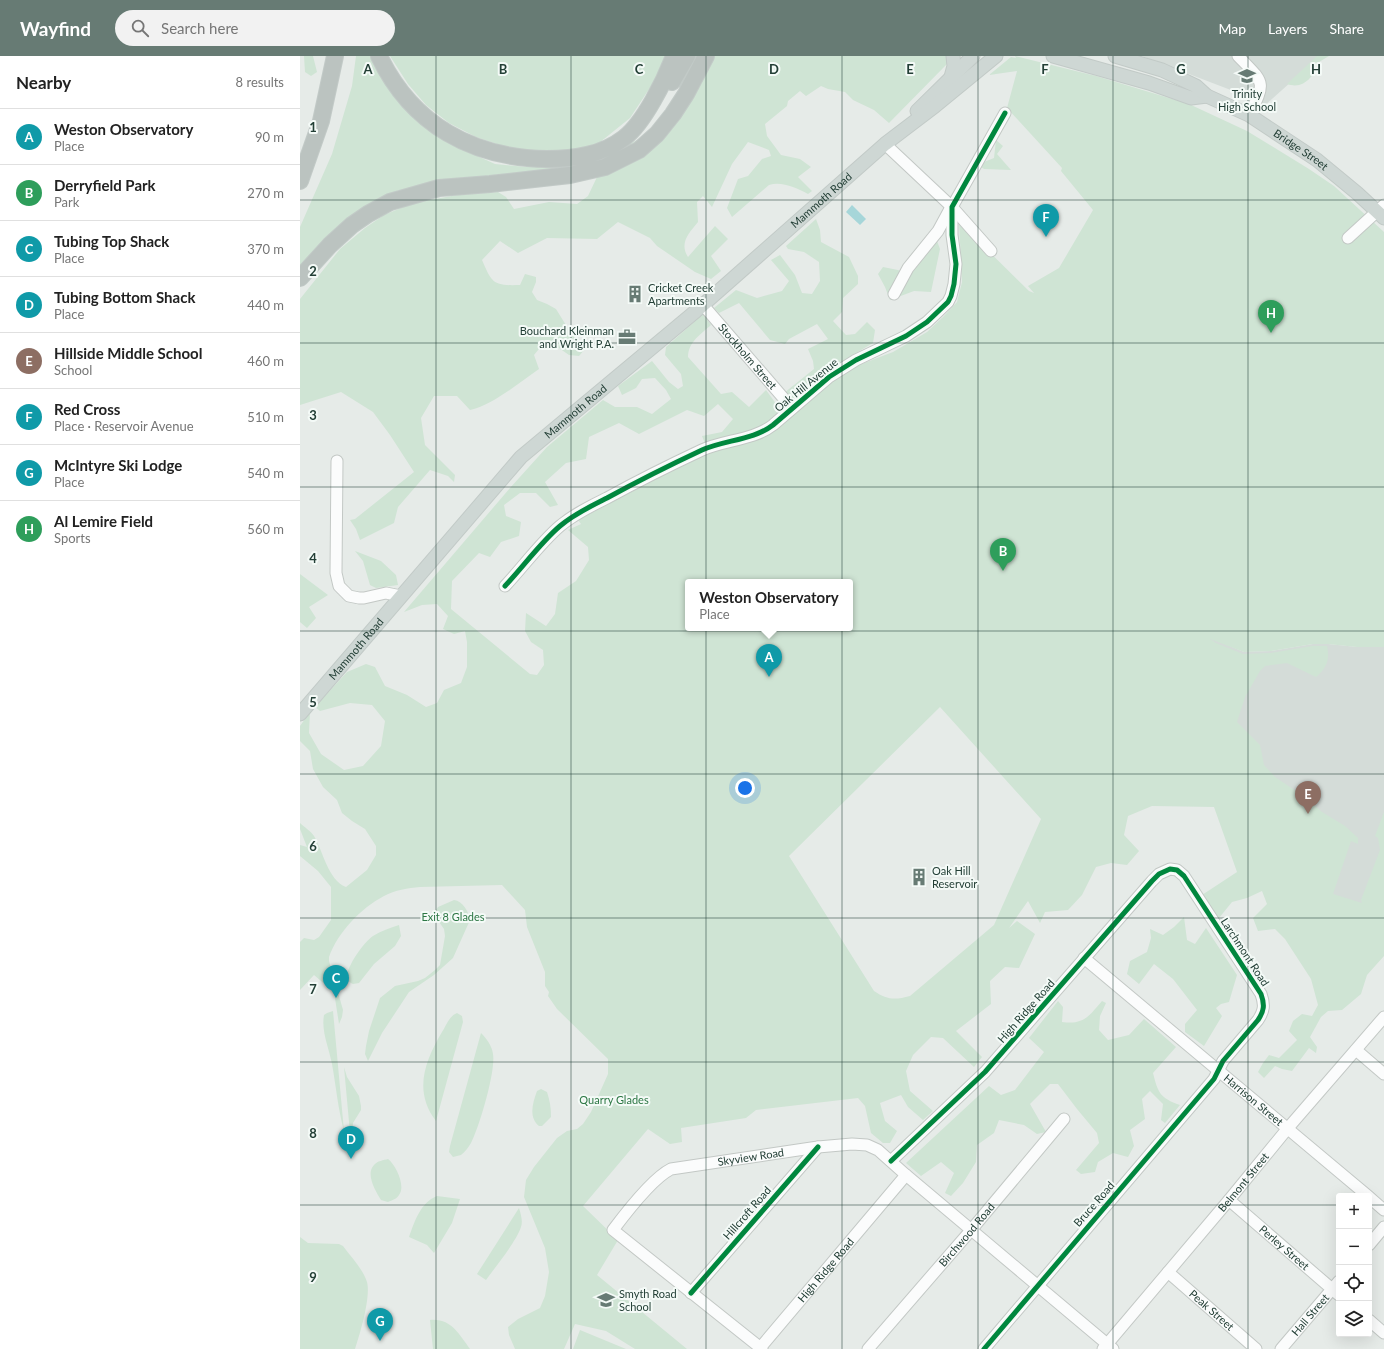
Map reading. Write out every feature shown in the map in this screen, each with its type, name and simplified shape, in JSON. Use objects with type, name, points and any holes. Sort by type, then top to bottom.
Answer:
[{"type":"highway","points":[[300,181],[321,121],[335,56]]},
{"type":"highway","points":[[379,56],[392,80],[404,95],[424,116],[455,138],[491,152],[528,159],[566,160],[598,152],[625,138],[665,95],[688,56]]},
{"type":"highway","points":[[640,123],[668,72],[674,56]]},
{"type":"highway","points":[[300,278],[330,244],[352,225],[390,202],[439,188],[570,175],[604,167],[639,150],[657,134],[673,114],[686,94],[706,56]]},
{"type":"main road","points":[[951,77],[954,66],[953,56]]},
{"type":"main road","name":"Mammoth Road","points":[[300,714],[521,457],[703,305],[885,144],[973,56]]},
{"type":"main road","name":"Mammoth Road","points":[[885,144],[935,106],[996,56]]},
{"type":"main road","name":"Bridge Street","points":[[1053,56],[1149,83],[1191,98],[1208,96]]},
{"type":"main road","name":"Bridge Street","points":[[1120,57],[1162,70],[1178,77],[1196,86],[1208,96],[1248,115],[1317,160],[1382,211]]},
{"type":"street","points":[[1238,56],[1257,76],[1261,83],[1258,98],[1248,115]]},
{"type":"street","name":"Oak Hill Avenue","points":[[505,586],[552,534],[561,525],[575,515],[703,450],[718,444],[763,432],[829,377],[856,360],[906,336],[926,322],[948,302],[954,284],[956,264],[952,235],[952,207],[1005,113]]},
{"type":"street","points":[[885,144],[952,207],[991,251]]},
{"type":"street","points":[[894,294],[908,268],[938,231],[952,207]]},
{"type":"street","points":[[1348,238],[1382,211]]},
{"type":"street","name":"Stockholm Street","points":[[703,305],[792,408]]},
{"type":"street","points":[[337,461],[336,573],[339,586],[350,596],[359,598],[386,593],[401,596]]},
{"type":"street","name":"High Ridge Road","points":[[891,1161],[986,1072],[1115,924],[1145,887],[1159,874],[1170,869]]},
{"type":"street","name":"Larchmont Road","points":[[1170,869],[1177,870],[1184,876],[1261,994],[1264,1002],[1263,1013],[1223,1061],[1218,1071]]},
{"type":"street","name":"Harrison Street","points":[[1084,958],[1364,1193]]},
{"type":"street","name":"Belmont Street","points":[[1108,1347],[1168,1272],[1288,1128],[1384,1017]]},
{"type":"street","points":[[1356,1050],[1384,1074]]},
{"type":"street","name":"Bruce Road","points":[[984,1349],[1214,1079],[1218,1071]]},
{"type":"street","name":"Birchwood Road","points":[[868,1349],[972,1229],[1064,1118]]},
{"type":"street","name":"Skyview Road","points":[[691,1293],[613,1230],[651,1186],[667,1171],[671,1168],[818,1147],[852,1144],[867,1145],[878,1150],[1108,1347]]},
{"type":"street","name":"Hillcroft Road","points":[[691,1293],[818,1147]]},
{"type":"street","name":"High Ridge Road","points":[[761,1348],[906,1175]]},
{"type":"street","name":"Perley Street","points":[[1229,1200],[1336,1287]]},
{"type":"street","name":"Harrison Street","points":[[1372,1200],[1384,1210]]},
{"type":"street","points":[[1372,1241],[1384,1227]]},
{"type":"street","name":"Peak Street","points":[[1168,1272],[1256,1349]]},
{"type":"street","name":"Hall Street","points":[[1281,1349],[1336,1289]]},
{"type":"street","points":[[691,1293],[761,1348]]},
{"type":"street","points":[[1372,1323],[1384,1333]]},
{"type":"shaded area","name":"Trinity High School","points":[[1142,56],[1320,56],[1263,107],[1236,92]]},
{"type":"shaded area","points":[[1206,636],[1244,652],[1271,651],[1313,644],[1384,647],[1384,946],[1343,997],[1152,682]]},
{"type":"green space","points":[[304,56],[313,56],[317,72],[311,76],[305,72]]},
{"type":"green space","points":[[356,56],[372,56],[422,123],[453,145],[495,164],[526,167],[578,165],[610,154],[645,136],[623,154],[590,168],[448,180],[396,191],[335,229],[300,268],[300,227],[332,154],[352,86]]},
{"type":"green space","points":[[390,56],[666,56],[663,68],[630,118],[599,143],[568,152],[517,153],[503,146],[476,137],[449,123],[426,105],[408,84]]},
{"type":"green space","points":[[713,56],[948,56],[947,64],[889,123],[874,110],[853,100],[845,92],[828,89],[821,86],[806,96],[800,91],[788,101],[787,106],[765,124],[767,136],[781,155],[800,159],[811,167],[798,177],[812,191],[808,194],[794,187],[779,184],[769,185],[732,217],[727,208],[738,179],[748,176],[762,159],[771,156],[769,150],[748,142],[732,164],[712,207],[703,196],[697,202],[698,222],[686,238],[684,247],[688,257],[715,226],[728,239],[711,256],[721,271],[711,279],[695,272],[657,246],[650,238],[618,222],[597,239],[547,238],[518,253],[500,241],[482,260],[491,278],[499,284],[520,285],[525,274],[536,277],[536,282],[532,292],[537,300],[556,309],[569,330],[585,349],[579,356],[569,355],[556,346],[543,344],[534,355],[539,369],[497,398],[470,410],[457,396],[434,396],[421,418],[425,445],[455,475],[454,482],[448,476],[430,470],[398,507],[394,523],[360,540],[356,529],[350,520],[355,519],[414,472],[373,412],[341,392],[300,405],[300,299],[340,249],[365,228],[384,215],[413,203],[457,195],[498,192],[506,197],[514,209],[549,202],[577,204],[588,196],[597,177],[623,167]]},
{"type":"green space","name":"Quarry Glades","points":[[1015,56],[1096,76],[1189,104],[1247,131],[1334,186],[1384,232],[1384,647],[1313,644],[1271,651],[1244,652],[1210,639],[1243,654],[1271,653],[1312,646],[1327,646],[1327,663],[1316,677],[1287,663],[1265,666],[1260,671],[1245,697],[1237,722],[1260,745],[1264,765],[1275,777],[1302,795],[1322,812],[1345,826],[1358,838],[1358,844],[1351,841],[1333,894],[1362,903],[1361,900],[1380,850],[1378,838],[1375,836],[1384,812],[1384,956],[1367,975],[1361,994],[1342,1010],[1328,1011],[1321,1017],[1310,1037],[1317,1047],[1316,1053],[1309,1048],[1292,1071],[1275,1066],[1264,1078],[1258,1072],[1269,1055],[1279,1058],[1297,1040],[1289,1031],[1293,1021],[1302,1014],[1312,1016],[1318,1005],[1311,979],[1285,939],[1275,929],[1258,931],[1253,918],[1267,904],[1262,891],[1247,898],[1232,902],[1219,918],[1202,895],[1237,872],[1214,807],[1152,806],[1128,816],[1124,835],[1139,851],[1127,865],[1111,863],[1096,867],[1082,895],[1068,910],[1045,912],[1040,923],[1028,901],[1009,928],[1017,921],[1035,934],[1019,968],[1005,967],[990,981],[991,1004],[956,1031],[982,1057],[974,1067],[943,1038],[931,1037],[913,1055],[906,1071],[910,1091],[933,1111],[923,1120],[908,1107],[901,1095],[880,1103],[885,1121],[897,1131],[890,1143],[883,1143],[871,1133],[865,1106],[858,1098],[756,1110],[746,1118],[681,1128],[682,1142],[670,1144],[648,1129],[583,1206],[618,1240],[597,1275],[687,1349],[635,1349],[606,1331],[575,1324],[564,1349],[515,1349],[509,1335],[508,1327],[518,1319],[540,1308],[545,1296],[549,1272],[545,1248],[524,1197],[526,1180],[534,1167],[557,1138],[567,1131],[577,1129],[583,1124],[591,1112],[608,1074],[608,1059],[557,1009],[548,996],[549,992],[545,986],[545,972],[527,927],[525,910],[502,885],[411,888],[393,892],[367,907],[344,930],[329,957],[343,1010],[339,1024],[334,992],[314,975],[300,990],[300,942],[304,938],[314,940],[319,937],[331,920],[331,887],[318,871],[300,856],[300,845],[307,847],[300,829],[300,823],[314,836],[330,872],[346,887],[367,870],[376,855],[376,846],[365,829],[342,813],[337,800],[323,787],[313,769],[310,751],[300,741],[300,726],[310,712],[309,733],[321,754],[344,770],[363,766],[381,746],[385,721],[372,705],[350,703],[320,711],[315,707],[347,672],[366,664],[375,667],[385,686],[407,695],[426,707],[437,703],[444,690],[461,683],[467,667],[467,642],[465,631],[454,634],[443,629],[448,616],[437,604],[422,605],[404,612],[547,447],[603,400],[615,407],[637,407],[652,414],[671,399],[666,390],[655,378],[642,379],[636,388],[622,395],[618,386],[652,361],[669,382],[678,389],[683,386],[681,374],[665,355],[666,347],[703,314],[711,325],[699,335],[690,347],[688,357],[721,394],[732,392],[749,407],[766,390],[782,412],[763,429],[706,446],[702,436],[722,432],[733,419],[718,404],[704,416],[687,410],[639,434],[619,423],[589,437],[586,459],[566,463],[545,482],[558,505],[550,507],[536,493],[520,493],[504,505],[506,516],[521,522],[519,536],[501,542],[490,557],[479,553],[452,581],[451,609],[530,674],[537,675],[544,665],[543,650],[531,642],[525,631],[526,613],[546,626],[555,614],[558,593],[576,581],[589,560],[588,547],[568,530],[581,524],[578,520],[707,452],[747,442],[826,383],[851,368],[893,352],[927,332],[957,302],[962,282],[959,222],[1029,291],[1034,293],[1028,286],[1059,268],[1093,210],[1061,171],[1062,168],[1007,108],[1017,71],[989,75],[1011,57],[1016,58]],"holes":[[[940,707],[1041,819],[994,925],[910,996],[900,998],[887,998],[874,991],[789,856]]]},
{"type":"green space","points":[[1317,56],[1329,56],[1319,62],[1308,80],[1298,85],[1287,84]]},
{"type":"green space","points":[[996,140],[1003,146],[997,154],[1011,170],[984,169],[981,167],[984,162],[994,158]]},
{"type":"green space","points":[[816,219],[820,230],[821,242],[849,257],[858,276],[858,284],[843,298],[842,312],[833,321],[846,335],[855,334],[867,322],[875,330],[873,343],[824,372],[792,403],[784,393],[814,369],[813,361],[808,349],[828,339],[817,324],[789,339],[785,344],[770,340],[739,303],[719,313],[714,308],[736,290],[757,298],[782,291],[789,281],[771,260],[780,255],[795,275],[802,293],[812,294],[820,281],[819,262],[804,252],[788,249],[786,246]]},
{"type":"green space","points":[[937,241],[940,249],[931,292],[914,291],[890,300],[878,274],[883,267],[898,270],[910,276],[925,250]]},
{"type":"green space","points":[[355,551],[381,561],[396,575],[398,585],[376,588],[370,585],[363,561]]},
{"type":"green space","points":[[300,574],[328,595],[309,607],[316,618],[307,628],[300,622]]},
{"type":"green space","name":"Exit 8 Glades","points":[[454,900],[460,902],[465,907],[470,920],[453,958],[434,975],[409,992],[382,1033],[368,1061],[365,1054],[366,1046],[369,1031],[380,998],[395,986],[425,978],[440,965],[445,936],[444,929],[437,919],[436,910],[438,907]]},
{"type":"green space","points":[[1184,917],[1187,940],[1195,944],[1206,928],[1237,975],[1229,1002],[1221,1004],[1216,1008],[1222,1016],[1204,1046],[1185,1032],[1185,1024],[1197,1010],[1173,979],[1154,964],[1139,984],[1127,974],[1130,961],[1147,952],[1151,938],[1150,929],[1163,935]]},
{"type":"green space","points":[[399,925],[401,936],[395,946],[374,964],[359,983],[353,984],[350,982],[347,978],[347,973],[352,961],[369,939],[376,934]]},
{"type":"green space","points":[[1058,1001],[1063,1007],[1062,1022],[1070,1023],[1081,1021],[1102,1001],[1106,1003],[1100,1016],[1099,1030],[1108,1040],[1129,1035],[1144,1019],[1176,1047],[1153,1073],[1158,1090],[1161,1094],[1168,1100],[1180,1105],[1165,1123],[1161,1120],[1163,1104],[1150,1091],[1142,1099],[1145,1119],[1130,1130],[1134,1146],[1128,1157],[1113,1153],[1098,1162],[1095,1172],[1081,1174],[1076,1170],[1099,1143],[1097,1133],[1058,1084],[1050,1084],[1030,1104],[1046,1132],[1037,1134],[1024,1125],[999,1120],[994,1133],[977,1145],[976,1162],[963,1183],[951,1196],[945,1193],[954,1173],[941,1162],[921,1176],[906,1163],[989,1086],[1001,1095],[1015,1090],[1044,1052],[1029,1038]]},
{"type":"green space","points":[[333,1011],[344,1131],[323,1021],[324,1015]]},
{"type":"green space","points":[[457,1013],[462,1016],[463,1022],[436,1121],[429,1110],[425,1099],[423,1087],[424,1076],[436,1043],[450,1019]]},
{"type":"green space","points":[[481,1033],[492,1048],[492,1073],[482,1113],[471,1143],[461,1155],[453,1157],[449,1152],[450,1146]]},
{"type":"green space","points":[[344,1067],[347,1077],[359,1096],[361,1106],[361,1110],[353,1123],[351,1144]]},
{"type":"green space","points":[[541,1089],[547,1092],[551,1117],[542,1126],[539,1126],[533,1118],[532,1109],[537,1091]]},
{"type":"green space","points":[[388,1159],[397,1171],[401,1181],[401,1191],[398,1196],[388,1202],[381,1200],[379,1197],[372,1183],[371,1173],[375,1164]]},
{"type":"green space","points":[[437,1196],[460,1199],[452,1223],[434,1253],[427,1245],[409,1237],[422,1208],[431,1199]]},
{"type":"green space","points":[[519,1208],[522,1218],[521,1227],[510,1247],[486,1280],[477,1274]]},
{"type":"green space","points":[[300,1237],[308,1243],[339,1244],[343,1246],[365,1277],[367,1282],[368,1297],[355,1349],[300,1349]]},
{"type":"green space","points":[[430,1320],[437,1320],[449,1324],[454,1328],[470,1349],[433,1349]]},
{"type":"green space","points":[[580,1330],[626,1349],[573,1349]]},
{"type":"water","points":[[852,205],[866,219],[860,225],[846,212]]},
{"type":"cycle path","points":[[505,586],[553,532],[577,514],[642,479],[702,450],[748,437],[765,430],[773,425],[829,377],[856,360],[906,336],[927,322],[948,302],[954,284],[956,264],[952,235],[952,207],[1005,113]]},
{"type":"cycle path","points":[[891,1161],[985,1072],[1159,874],[1170,869],[1177,870],[1184,876],[1261,994],[1263,1001],[1262,1014],[1223,1061],[1214,1079],[984,1349]]},
{"type":"cycle path","points":[[691,1293],[818,1147]]},
{"type":"place","name":"Trinity High School","points":[[1247,76]]},
{"type":"place","name":"Red Cross","points":[[1046,237]]},
{"type":"place","name":"Cricket Creek Apartments","points":[[635,294]]},
{"type":"place","name":"Al Lemire Field","points":[[1271,333]]},
{"type":"place","name":"Bouchard Kleinman and Wright P.A.","points":[[627,337]]},
{"type":"place","name":"Derryfield Park","points":[[1003,571]]},
{"type":"place","name":"Weston Observatory","points":[[769,677]]},
{"type":"place","name":"Hillside Middle School","points":[[1308,814]]},
{"type":"place","name":"Oak Hill Reservoir","points":[[919,877]]},
{"type":"place","name":"Tubing Top Shack","points":[[336,998]]},
{"type":"place","name":"Tubing Bottom Shack","points":[[351,1159]]},
{"type":"place","name":"Smyth Road School","points":[[606,1300]]},
{"type":"place","name":"McIntyre Ski Lodge","points":[[380,1341]]}]
